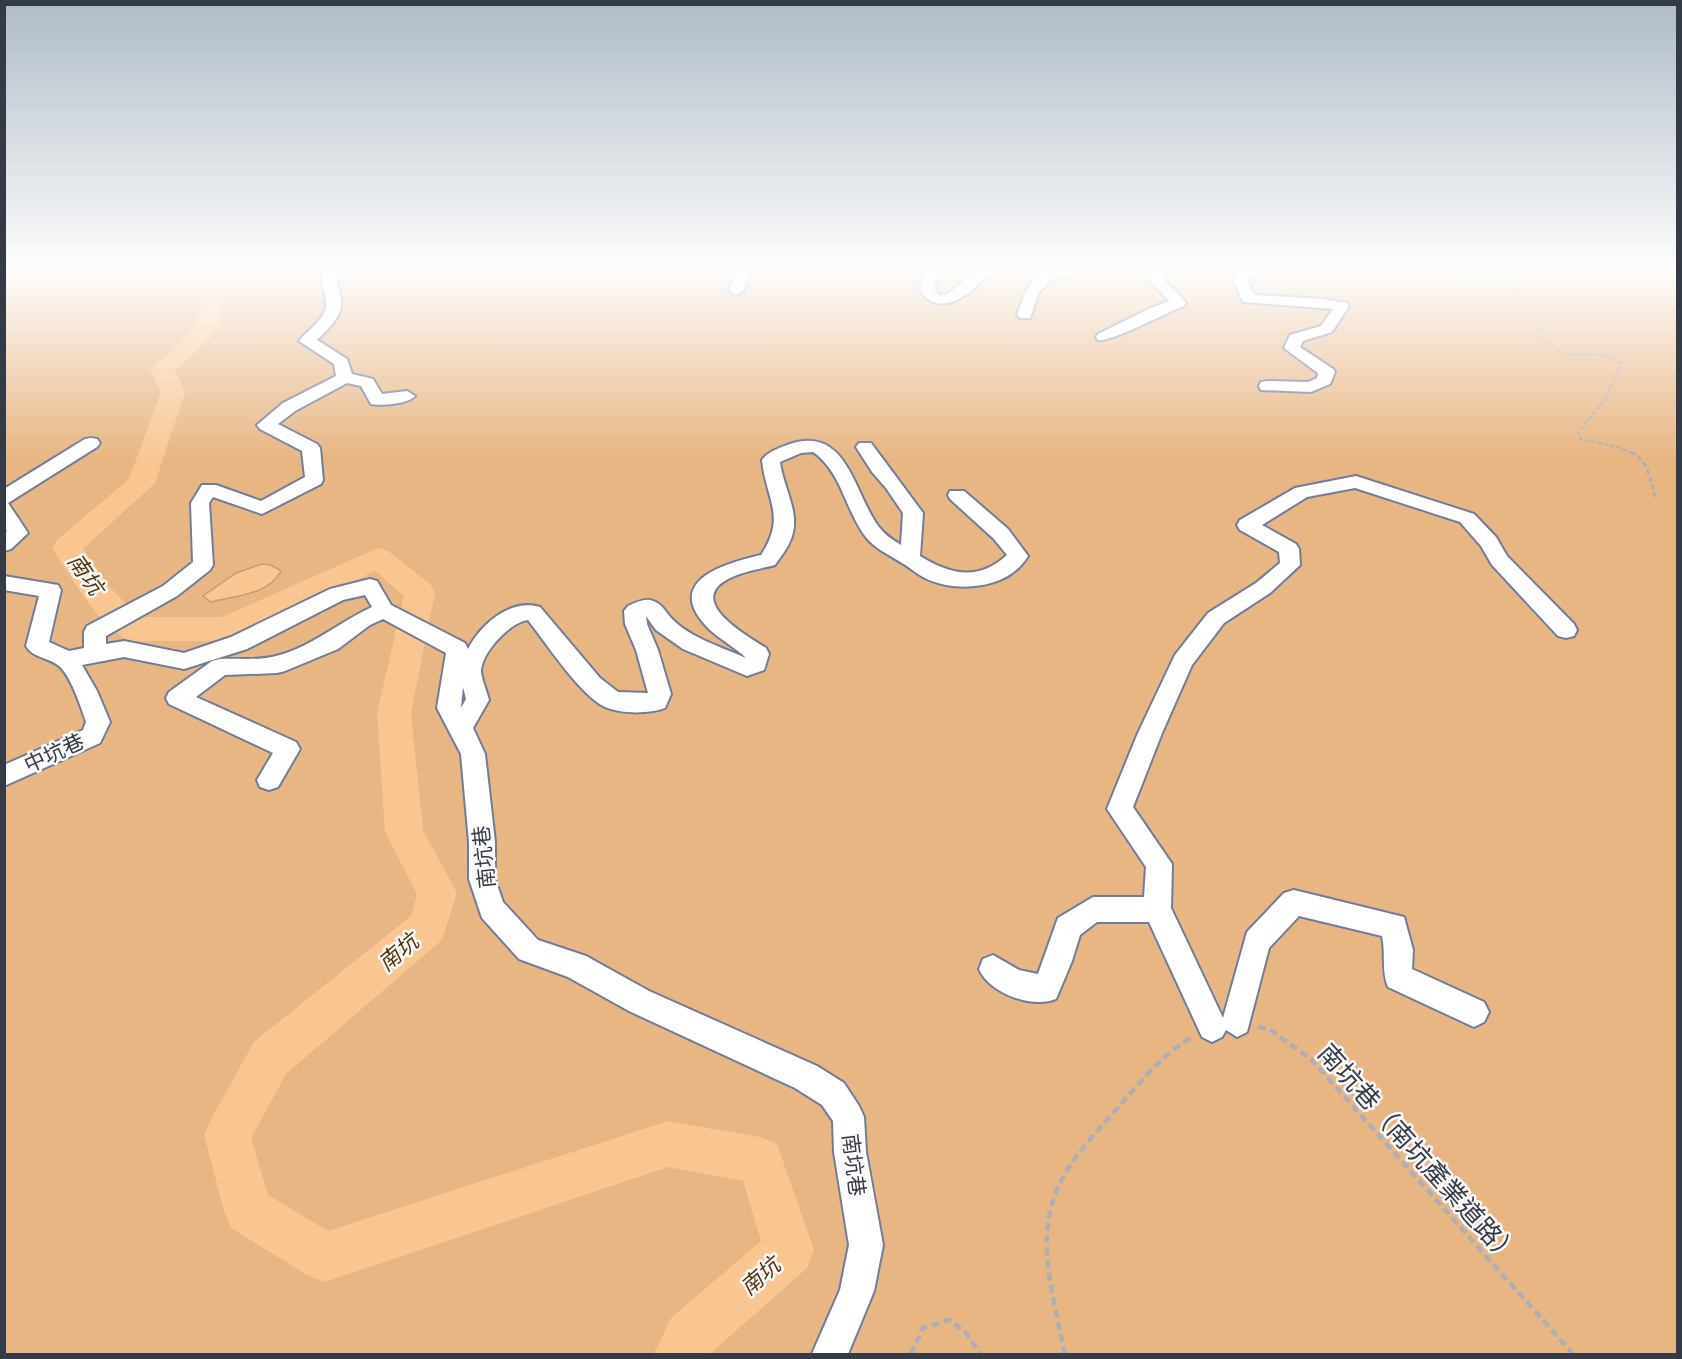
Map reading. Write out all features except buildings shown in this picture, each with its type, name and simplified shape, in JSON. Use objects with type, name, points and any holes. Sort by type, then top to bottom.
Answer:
[{"type":"street","points":[[316,331],[307,341],[341,362],[345,378]]},
{"type":"street","points":[[1104,337],[1115,331]]},
{"type":"street","points":[[1267,386],[1311,387],[1324,381],[1327,372],[1292,348],[1296,339],[1319,331]]},
{"type":"street","points":[[95,654],[95,632],[170,591],[203,565],[200,503],[209,489],[262,508],[314,480],[310,448],[266,425],[290,407],[345,378],[367,382],[377,400],[407,396]]},
{"type":"street","points":[[4,498],[91,443]]},
{"type":"street","points":[[462,727],[478,700],[470,670],[479,648],[498,626],[519,613],[533,612],[592,684],[612,700],[638,703],[657,702],[660,694],[647,650],[636,624],[635,611],[647,607],[656,612],[664,624],[691,643],[747,668],[756,664],[758,654],[722,630],[704,607],[702,593],[710,580],[728,570],[768,560],[783,536],[784,511],[771,472],[771,460],[795,448],[811,446],[822,449],[833,460],[872,532],[889,547],[910,558],[919,567],[943,578],[989,577],[1013,562],[1018,556],[1001,534],[957,495]]},
{"type":"street","points":[[865,447],[878,468],[914,513],[910,558]]},
{"type":"street","points":[[1225,1024],[1156,909],[1159,864],[1120,809],[1183,661],[1216,618],[1263,588],[1290,565],[1289,549],[1247,525],[1302,492],[1356,482],[1456,514],[1467,518],[1489,542],[1498,560],[1566,630]]},
{"type":"street","points":[[4,508],[18,533],[4,544]]},
{"type":"street","points":[[4,583],[51,590],[37,646],[67,660]]},
{"type":"street","name":"南坑巷","points":[[67,660],[124,649],[184,661],[239,643],[337,594],[370,586],[385,611],[457,649],[448,708],[462,727],[473,754],[482,842],[482,879],[492,909],[529,950],[576,966],[639,1001],[806,1077],[833,1094],[848,1117],[850,1152],[866,1245],[857,1291],[830,1354]]},
{"type":"street","points":[[269,780],[288,749],[177,698],[220,667],[277,665],[330,643],[362,620],[385,611]]},
{"type":"street","name":"中坑巷","points":[[4,776],[92,736],[98,722],[86,691],[67,660]]},
{"type":"street","points":[[1225,1024],[1257,941],[1294,902],[1394,927],[1399,950],[1398,977],[1474,1012]]},
{"type":"street","points":[[993,969],[1014,983],[1046,988],[1059,961],[1068,927],[1093,910],[1156,909]]},
{"type":"path","points":[[1538,331],[1544,341],[1565,354],[1603,355],[1621,363],[1612,392],[1589,423],[1578,432],[1580,439],[1631,452],[1640,457],[1647,467],[1656,500]]},
{"type":"path","points":[[1065,1354],[1048,1260],[1050,1212],[1063,1178],[1092,1137],[1144,1077],[1181,1043],[1225,1024]]},
{"type":"path","name":"南坑巷（南坑產業道路）","points":[[1225,1024],[1269,1029],[1311,1059],[1573,1354]]},
{"type":"path","points":[[911,1354],[923,1328],[950,1320],[966,1333],[980,1354]]},
{"type":"shaded area","points":[[5,331],[1677,331],[1677,1354],[5,1354]]},
{"type":"shaded area","points":[[262,564],[271,565],[281,571],[275,579],[260,590],[210,602],[203,596],[236,573]]},
{"type":"waterway","name":"南坑","points":[[204,331],[162,370],[173,392],[141,483],[67,547],[97,593],[131,629],[226,629],[378,558],[420,593],[394,713],[404,832],[437,893],[428,927],[270,1058],[227,1135],[248,1211],[325,1257],[668,1144],[760,1161],[789,1250],[690,1337],[680,1354]]}]
